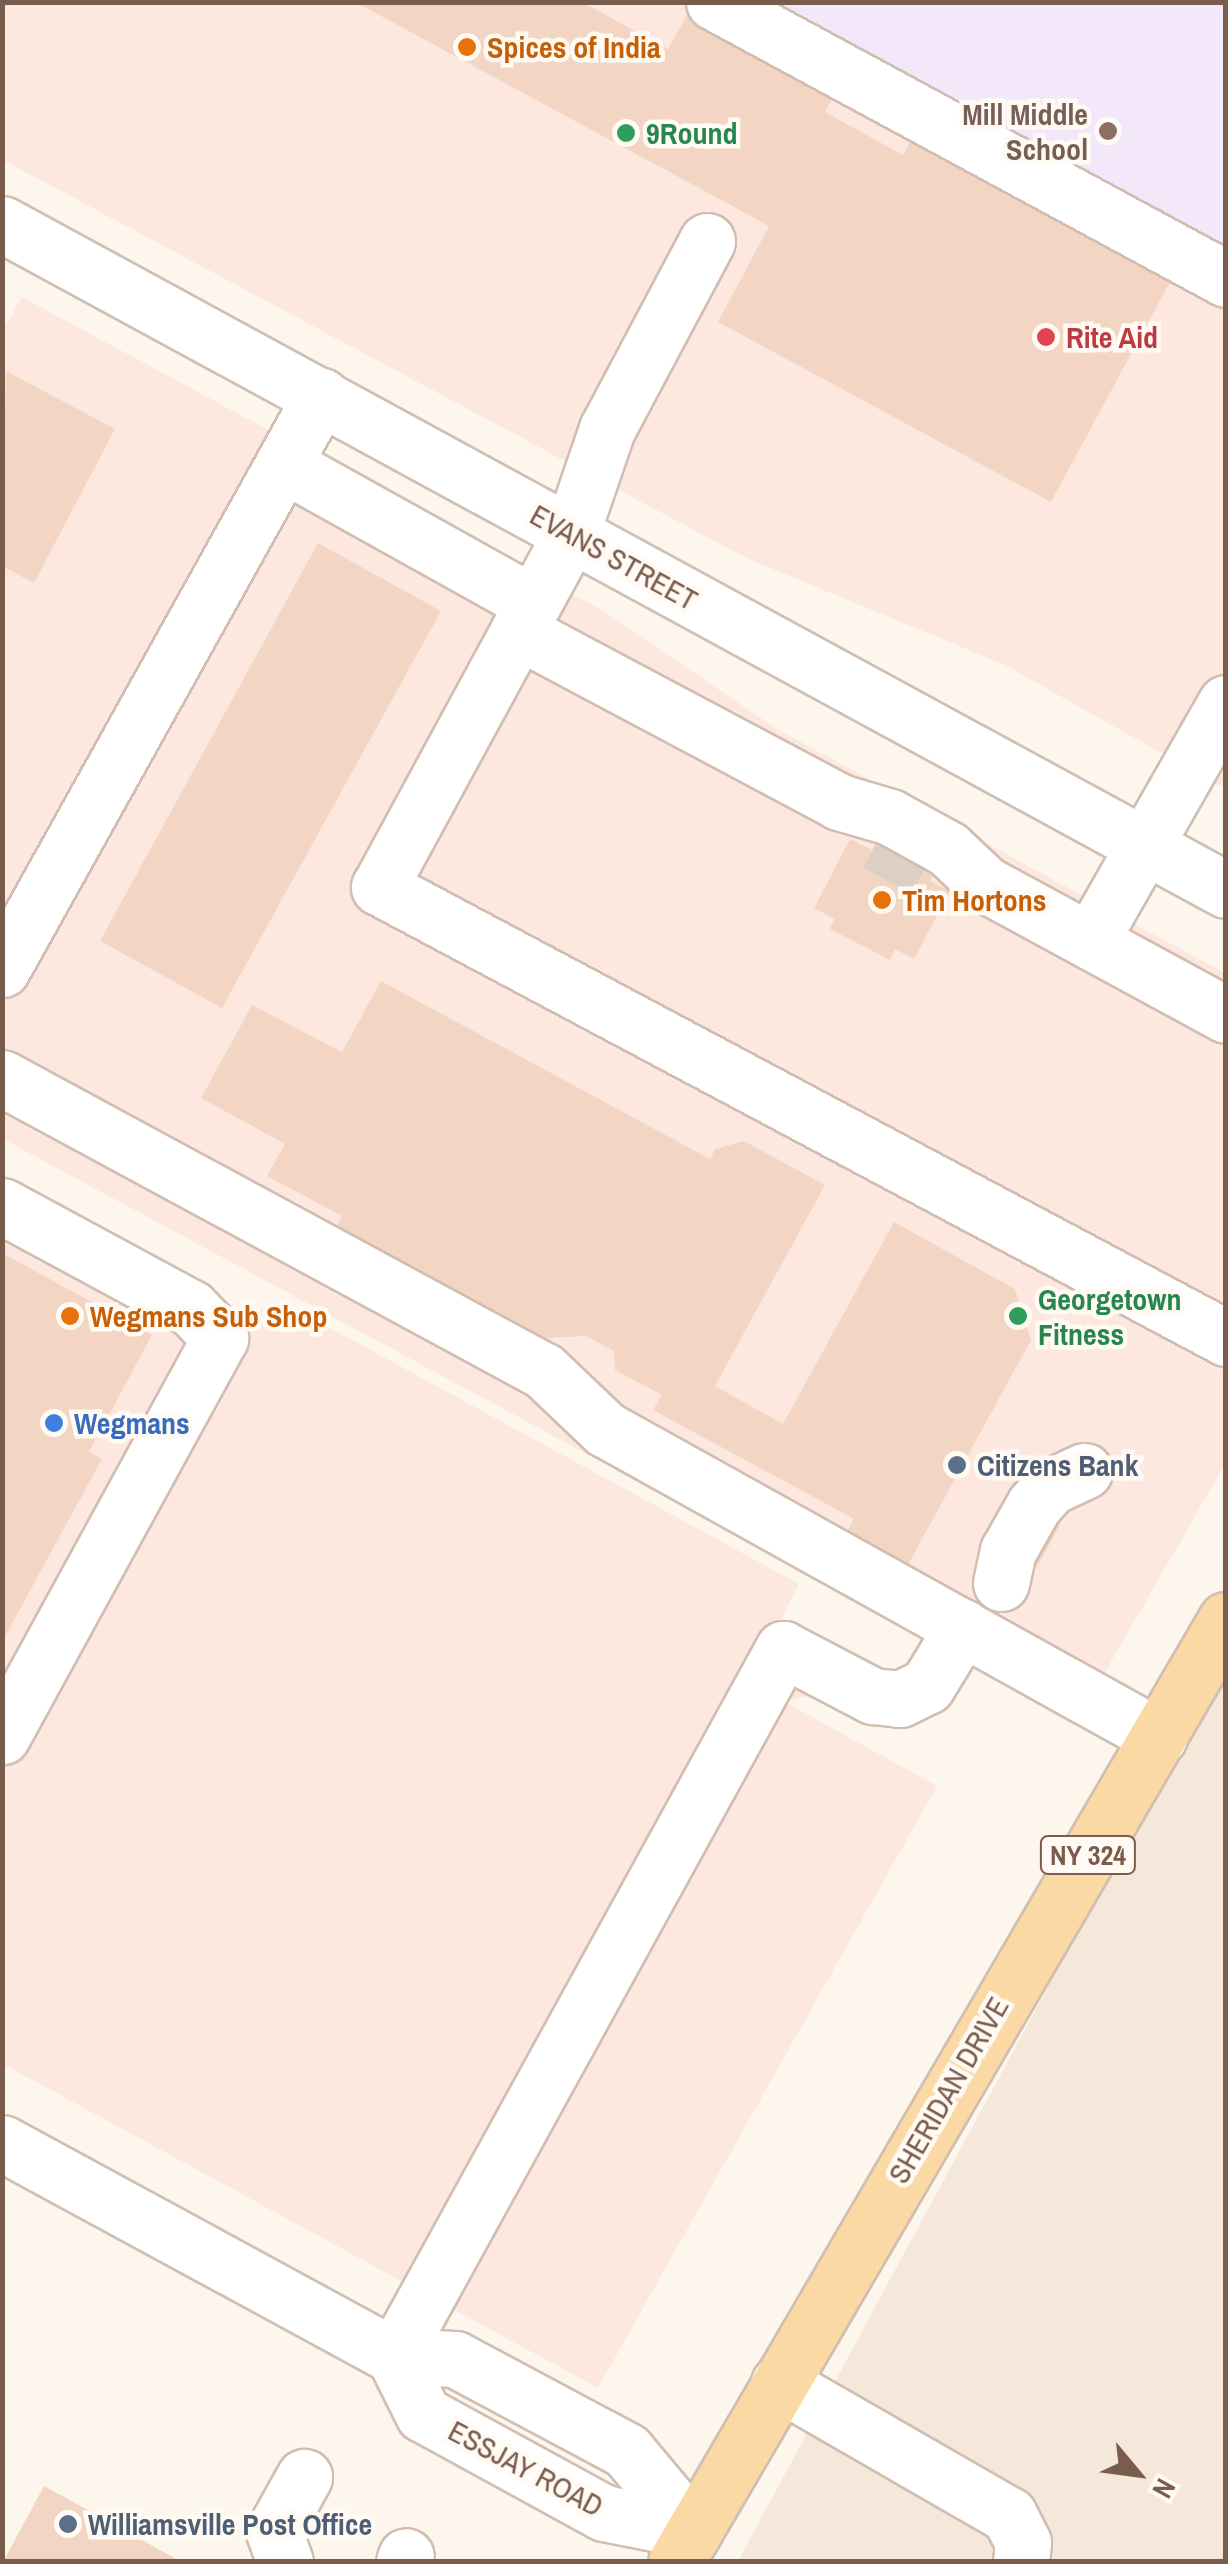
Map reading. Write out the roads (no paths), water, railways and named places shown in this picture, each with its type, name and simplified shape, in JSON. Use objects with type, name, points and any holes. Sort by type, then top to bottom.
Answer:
[{"type":"main road","name":"SHERIDAN DRIVE","points":[[685,2546],[1226,1620]]},
{"type":"street","points":[[714,2],[1226,279]]},
{"type":"street","name":"EVANS STREET","points":[[2,224],[1226,890]]},
{"type":"street","points":[[708,241],[607,428],[572,534],[379,887],[1226,1338]]},
{"type":"street","points":[[2,969],[321,396]]},
{"type":"street","points":[[283,464],[526,617],[839,802],[890,817],[948,849],[959,879],[1090,942],[1226,1015]]},
{"type":"street","points":[[1090,942],[1143,845],[1221,720]]},
{"type":"street","points":[[839,802],[876,844]]},
{"type":"street","points":[[2,1078],[544,1371],[604,1429],[1159,1737]]},
{"type":"street","points":[[2,1206],[191,1308],[220,1338],[2,1736]]},
{"type":"street","points":[[394,2356],[783,1649],[873,1696],[900,1699],[927,1686],[1024,1553],[1100,1462],[1050,1487],[1034,1505],[1008,1551],[1024,1553]]},
{"type":"street","name":"ESSJAY ROAD","points":[[2,2142],[394,2356],[456,2358],[628,2451],[685,2546]]},
{"type":"street","points":[[779,2382],[1009,2515],[1023,2543],[1020,2562]]},
{"type":"street","points":[[285,2562],[274,2531],[304,2477]]},
{"type":"tunnel","points":[[876,843],[934,874]]},
{"type":"place","name":"Spices of India","points":[[467,47]]},
{"type":"place","name":"Mill Middle School","points":[[1108,131]]},
{"type":"place","name":"9Round","points":[[626,133]]},
{"type":"place","name":"Rite Aid","points":[[1046,337]]},
{"type":"place","name":"Tim Hortons","points":[[882,900]]},
{"type":"place","name":"Wegmans Sub Shop","points":[[70,1316]]},
{"type":"place","name":"Georgetown Fitness","points":[[1018,1316]]},
{"type":"place","name":"Wegmans","points":[[54,1423]]},
{"type":"place","name":"Citizens Bank","points":[[957,1465]]},
{"type":"place","name":"Williamsville Post Office","points":[[68,2524]]}]
